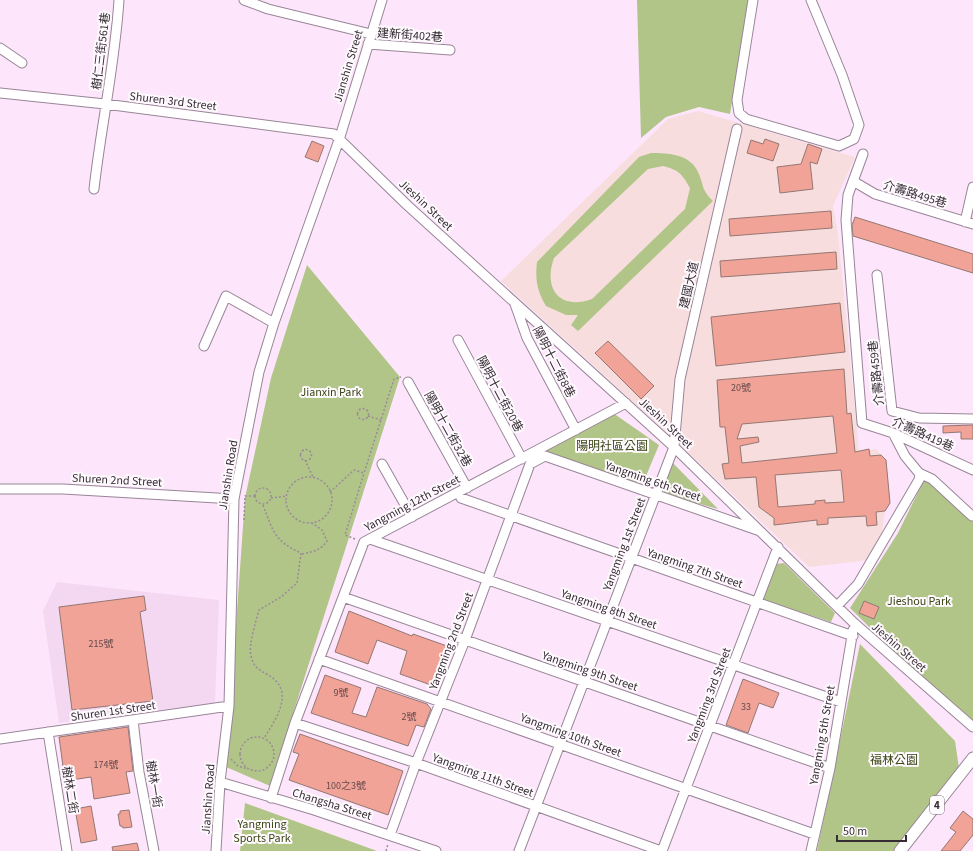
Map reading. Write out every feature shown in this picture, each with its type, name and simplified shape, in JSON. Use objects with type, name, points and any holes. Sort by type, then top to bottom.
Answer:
[{"type":"main road","name":"4","points":[[900,851],[973,758]]},
{"type":"street","name":"樹仁三街561巷","points":[[94,189],[116,45],[119,0]]},
{"type":"street","points":[[244,0],[268,9],[371,34]]},
{"type":"street","name":"Jianshin Street","points":[[339,140],[382,0]]},
{"type":"street","points":[[753,0],[736,100],[739,113],[746,119],[839,146],[854,139],[859,125],[842,75],[811,0]]},
{"type":"street","name":"建新街402巷","points":[[368,44],[450,50]]},
{"type":"street","points":[[0,48],[22,63]]},
{"type":"street","name":"Shuren 3rd Street","points":[[0,93],[106,104],[334,134],[339,140]]},
{"type":"street","name":"建國大道","points":[[674,447],[680,379],[737,129]]},
{"type":"street","name":"Jieshin Street","points":[[339,140],[674,447],[778,547],[854,623],[973,727]]},
{"type":"street","name":"Jianshin Road","points":[[216,851],[220,782],[229,706],[234,499],[259,372],[274,323],[339,140]]},
{"type":"street","points":[[853,181],[863,154]]},
{"type":"street","name":"介壽路495巷","points":[[853,181],[875,194],[969,223]]},
{"type":"street","name":"介壽路419巷","points":[[853,181],[848,195],[846,220],[862,423],[893,433],[973,470]]},
{"type":"street","points":[[969,223],[973,187]]},
{"type":"street","name":"介壽路459巷","points":[[877,275],[892,412],[919,418],[973,419]]},
{"type":"street","points":[[204,346],[226,296],[274,323]]},
{"type":"street","name":"陽明十二街8巷","points":[[515,302],[527,338],[576,430]]},
{"type":"street","name":"陽明十二街20巷","points":[[458,340],[522,459]]},
{"type":"street","name":"陽明十二街32巷","points":[[408,382],[467,488]]},
{"type":"street","name":"Yangming 12th Street","points":[[271,798],[295,723],[343,597],[367,540],[626,403]]},
{"type":"street","points":[[893,433],[905,456],[919,473],[932,479],[972,516]]},
{"type":"street","name":"Yangming 1st Street","points":[[519,851],[674,447]]},
{"type":"street","name":"Yangming 6th Street","points":[[537,460],[545,456],[762,532]]},
{"type":"street","name":"Yangming 2nd Street","points":[[390,835],[416,763],[465,640],[530,464],[537,460]]},
{"type":"street","points":[[382,464],[412,517]]},
{"type":"street","points":[[837,606],[858,584],[912,496],[920,478],[919,473]]},
{"type":"street","name":"Shuren 2nd Street","points":[[0,488],[63,489],[234,499]]},
{"type":"street","name":"Yangming 7th Street","points":[[461,498],[853,636]]},
{"type":"street","name":"Yangming 8th Street","points":[[367,540],[841,702]]},
{"type":"street","name":"Yangming 3rd Street","points":[[662,851],[778,547]]},
{"type":"street","name":"Yangming 9th Street","points":[[343,597],[830,768]]},
{"type":"street","name":"Yangming 5th Street","points":[[811,851],[830,768],[854,623]]},
{"type":"street","name":"Yangming 10th Street","points":[[319,659],[814,834]]},
{"type":"street","name":"Shuren 1st Street","points":[[0,739],[229,706]]},
{"type":"street","name":"樹林一街","points":[[133,720],[139,772],[154,851]]},
{"type":"street","name":"Yangming 11th Street","points":[[295,723],[416,763],[662,851]]},
{"type":"street","name":"樹林二街","points":[[48,732],[67,851]]},
{"type":"street","name":"Changsha Street","points":[[220,782],[314,810],[436,851]]},
{"type":"path","points":[[367,540],[345,535],[394,379]]},
{"type":"path","points":[[364,408],[368,412],[368,416],[366,419],[361,419],[358,417],[358,412],[364,408]]},
{"type":"path","points":[[368,416],[381,420]]},
{"type":"path","points":[[310,451],[305,449],[300,452],[301,458],[305,460],[313,478]]},
{"type":"path","points":[[305,460],[310,458],[310,451],[312,449]]},
{"type":"path","points":[[330,492],[354,470],[364,473]]},
{"type":"path","points":[[302,554],[314,552],[323,547],[327,541],[322,530],[312,523],[298,521],[288,510],[286,496],[293,484],[299,479],[313,478],[320,480],[330,492],[332,498],[329,512],[325,517],[312,523]]},
{"type":"path","points":[[271,498],[269,490],[264,488],[258,490],[255,494],[255,499],[261,504],[266,504],[271,498],[286,496]]},
{"type":"path","points":[[262,505],[274,534],[286,546],[301,553],[297,583],[281,597],[259,610],[250,654],[254,667],[277,682],[281,692],[279,713],[264,738]]},
{"type":"path","points":[[253,737],[264,738],[273,746],[274,751],[272,762],[264,770],[253,771],[244,765],[240,754],[244,744],[253,737]]},
{"type":"shaded area","points":[[698,111],[855,157],[833,206],[838,233],[859,451],[876,449],[886,460],[890,503],[885,511],[881,541],[869,560],[809,567],[674,439],[501,281],[668,119]]},
{"type":"shaded area","points":[[57,582],[219,600],[215,703],[59,723],[43,611]]},
{"type":"green space","points":[[637,0],[749,0],[730,114],[699,107],[666,117],[641,138]]},
{"type":"green space","points":[[651,153],[671,154],[690,161],[698,172],[704,190],[713,201],[578,331],[571,325],[578,315],[566,315],[546,306],[537,285],[537,262],[639,157]],"holes":[[[663,166],[680,173],[690,188],[685,209],[592,299],[580,302],[571,302],[556,294],[552,287],[551,279],[551,269],[554,258],[648,169]]]},
{"type":"green space","name":"Jianxin Park","points":[[307,265],[400,377],[270,786],[226,767],[245,498],[271,378]]},
{"type":"green space","name":"陽明社區公園","points":[[613,413],[659,445],[646,476],[634,484],[545,451]]},
{"type":"green space","points":[[669,459],[718,509],[657,492]]},
{"type":"green space","name":"Jieshou Park","points":[[927,474],[973,520],[973,730],[850,608],[898,533]]},
{"type":"green space","points":[[784,563],[835,613],[831,622],[763,600],[776,564]]},
{"type":"green space","name":"福林公園","points":[[860,644],[955,741],[959,768],[895,851],[817,851]]},
{"type":"green space","name":"Yangming Sports Park","points":[[245,803],[377,851],[240,851]]},
{"type":"building","points":[[765,139],[779,144],[773,161],[747,153],[751,140],[763,144]]},
{"type":"building","points":[[312,141],[324,146],[318,162],[305,157]]},
{"type":"building","points":[[808,144],[822,149],[817,164],[810,162],[813,189],[780,193],[777,167],[801,164]]},
{"type":"building","points":[[831,211],[832,228],[730,236],[729,219]]},
{"type":"building","points":[[855,217],[973,254],[973,273],[853,236],[852,225]]},
{"type":"building","points":[[836,252],[837,269],[721,277],[720,261]]},
{"type":"building","points":[[840,303],[845,352],[716,366],[711,317]]},
{"type":"building","points":[[608,341],[654,386],[641,399],[595,353]]},
{"type":"building","points":[[844,369],[847,414],[851,413],[855,452],[869,449],[870,456],[881,455],[886,460],[890,503],[885,511],[876,512],[877,525],[867,526],[866,516],[828,518],[828,524],[817,525],[817,520],[774,525],[774,518],[759,507],[756,477],[725,479],[722,464],[729,463],[725,427],[720,427],[717,380]],"holes":[[[833,416],[837,453],[742,463],[740,446],[759,442],[758,437],[737,439],[742,424]],[[841,470],[844,502],[825,503],[825,500],[815,501],[815,504],[778,507],[775,475]]]},
{"type":"building","points":[[973,425],[973,439],[961,439],[961,432],[943,433],[943,426]]},
{"type":"building","points":[[144,596],[146,610],[140,612],[153,701],[72,710],[59,607]]},
{"type":"building","points":[[864,601],[879,607],[874,619],[859,613]]},
{"type":"building","points":[[349,611],[412,636],[413,634],[447,646],[431,685],[400,674],[407,651],[377,640],[368,664],[335,652]]},
{"type":"building","points":[[325,675],[361,688],[352,713],[366,717],[377,687],[427,704],[431,709],[424,727],[416,725],[408,746],[311,713]]},
{"type":"building","points":[[743,679],[779,693],[773,708],[759,703],[748,733],[726,725]]},
{"type":"building","points":[[128,727],[133,771],[126,772],[130,793],[94,799],[91,777],[65,781],[59,737]]},
{"type":"building","points":[[300,734],[403,771],[388,815],[289,780],[299,754],[293,752]]},
{"type":"building","points":[[91,806],[97,840],[81,843],[75,809]]},
{"type":"building","points":[[129,810],[132,827],[123,828],[120,826],[118,814],[120,814],[120,811]]},
{"type":"building","points":[[963,811],[973,819],[973,835],[960,851],[941,851],[956,832],[950,828]]},
{"type":"building","points":[[137,843],[139,851],[113,851],[112,847]]}]
